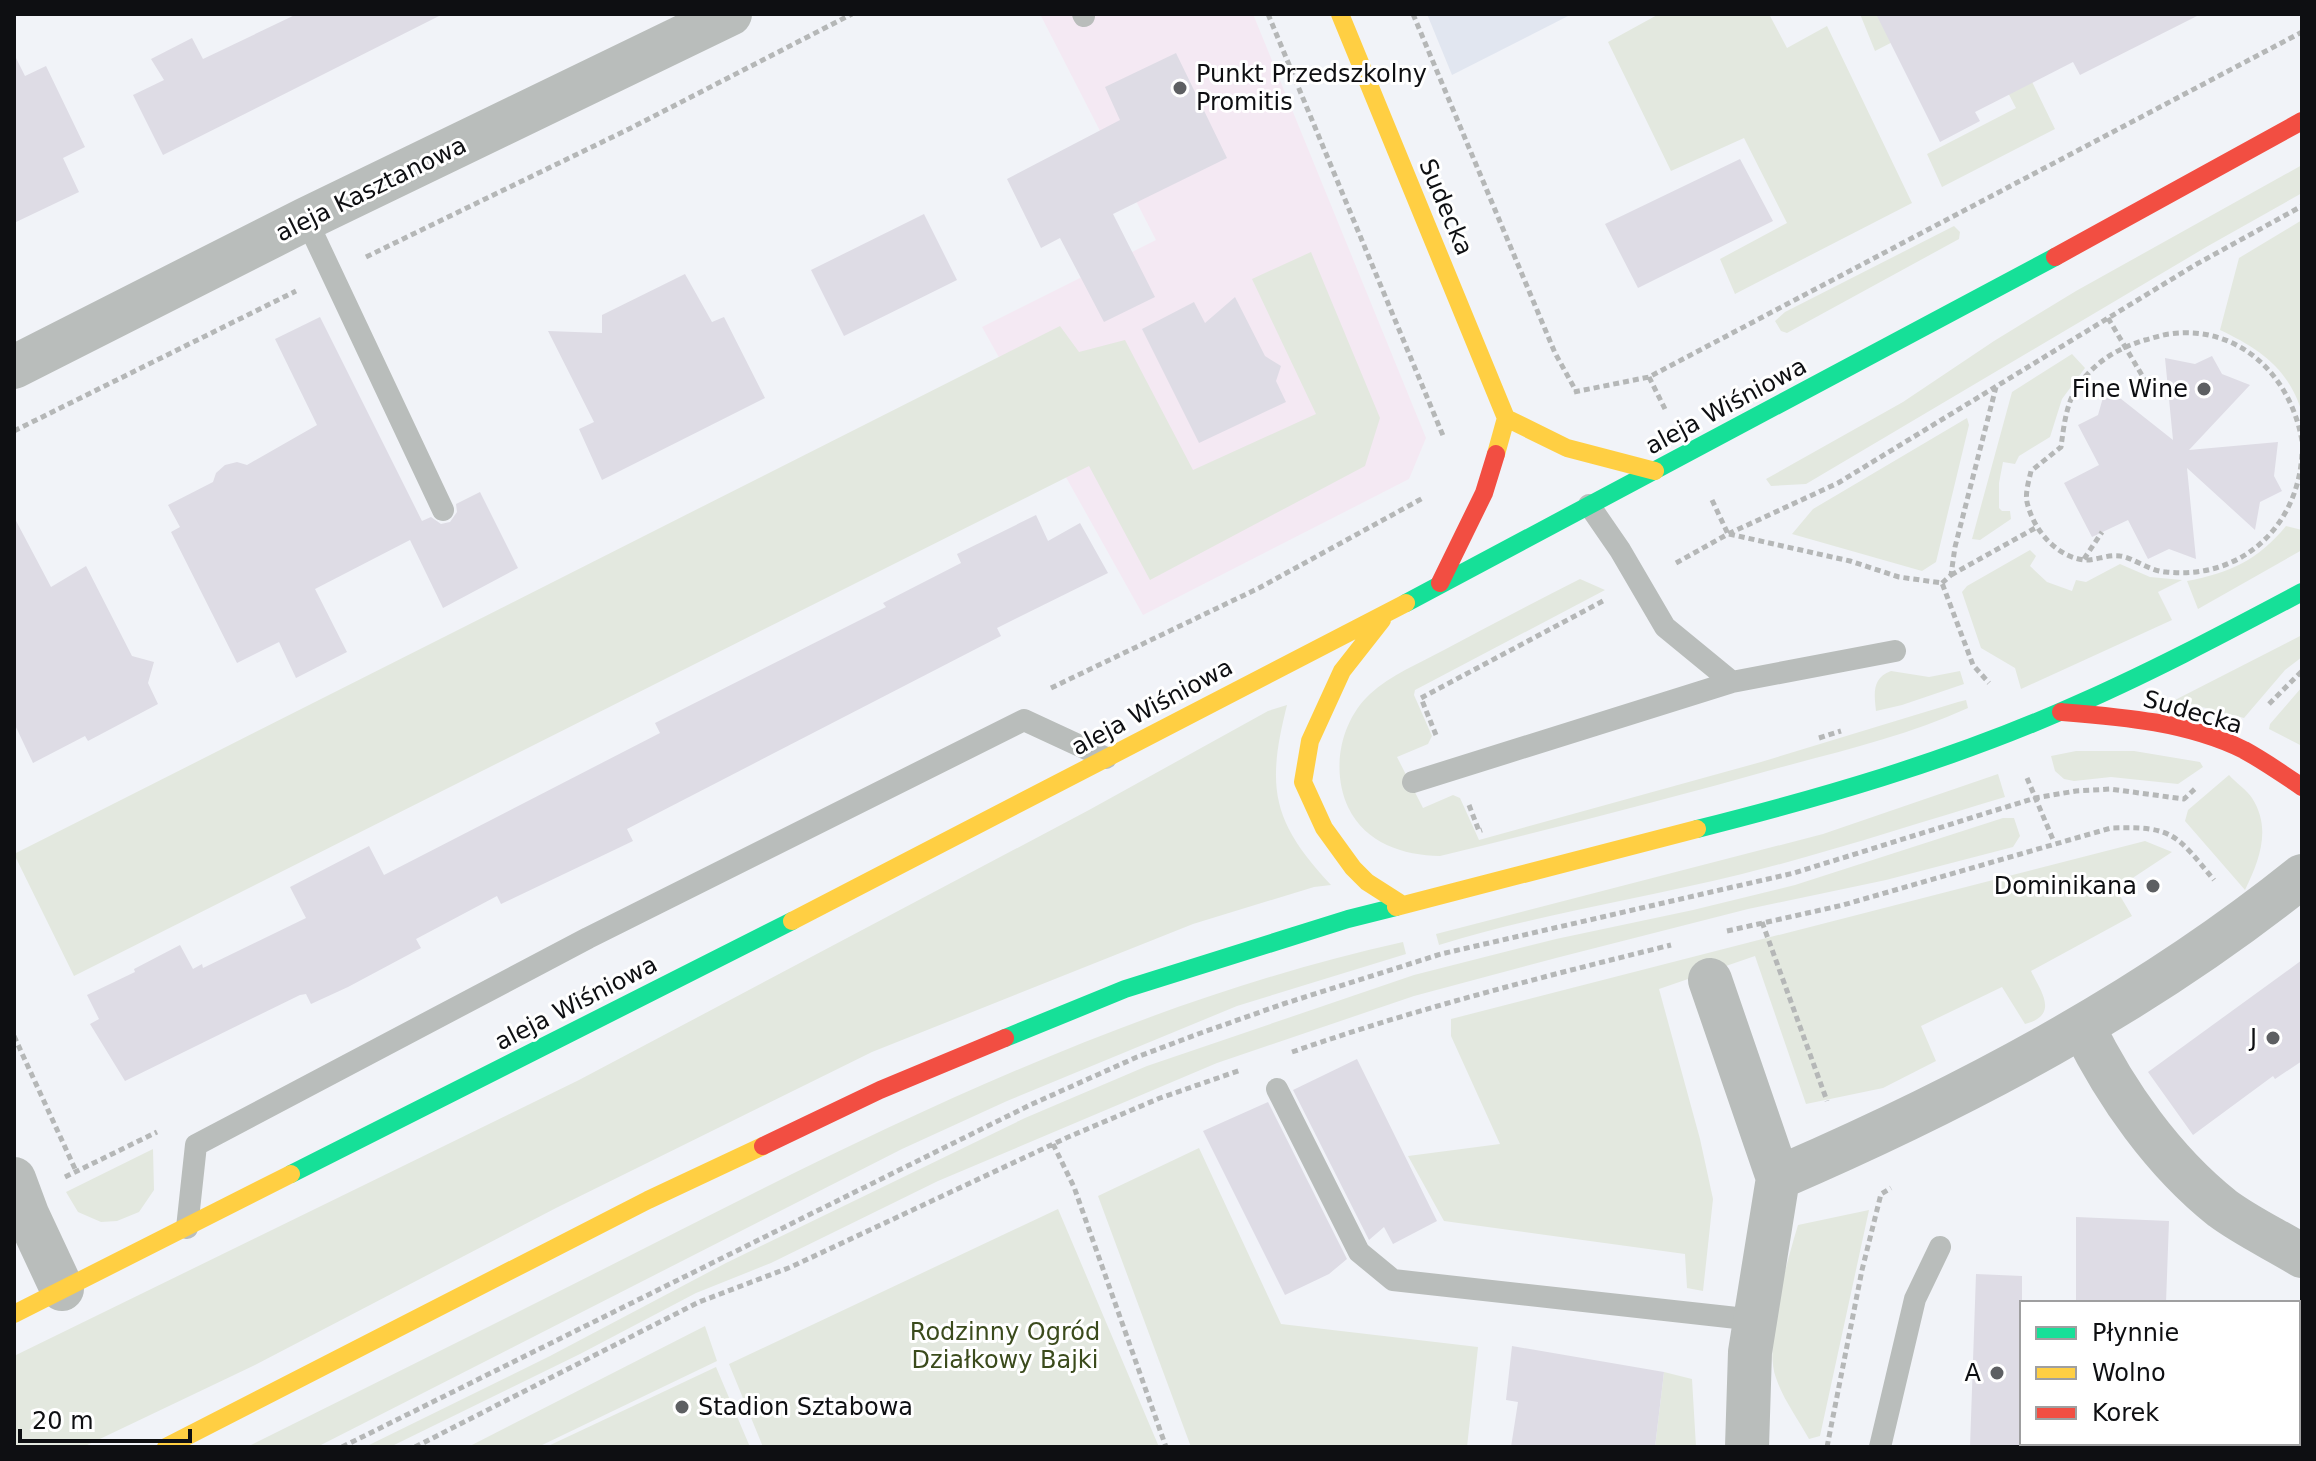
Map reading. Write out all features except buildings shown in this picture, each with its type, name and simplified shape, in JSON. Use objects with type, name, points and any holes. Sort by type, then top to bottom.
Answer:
[{"type":"main road","name":"Sudecka","points":[[1340,14],[1506,418]]},
{"type":"main road","name":"aleja Wiśniowa","points":[[14,1314],[1388,612],[1961,309],[2302,121]]},
{"type":"main road","points":[[1440,583],[1484,493],[1506,418],[1567,448],[1655,471]]},
{"type":"main road","points":[[166,1447],[641,1204],[880,1090],[1125,989],[1270,942],[1718,824],[1847,788],[1965,749],[2061,712],[2182,656],[2302,592]]},
{"type":"main road","points":[[1388,612],[1342,671],[1310,741],[1303,782],[1324,828],[1353,868],[1367,882],[1403,905]]},
{"type":"main road","name":"Sudecka","points":[[2061,712],[2150,720],[2213,738],[2245,751],[2302,787]]},
{"type":"street","name":"aleja Kasztanowa","points":[[14,367],[306,219],[730,14]]},
{"type":"street","points":[[1778,1178],[1846,1148],[2083,1027],[2247,921],[2302,876]]},
{"type":"street","points":[[1710,980],[1778,1178],[1750,1352],[1747,1447]]},
{"type":"street","points":[[2083,1027],[2115,1089],[2181,1169],[2223,1208],[2302,1256]]},
{"type":"street","points":[[14,1179],[62,1289]]},
{"type":"lane","points":[[306,219],[443,510]]},
{"type":"lane","points":[[1589,505],[1620,550],[1665,627],[1732,682]]},
{"type":"lane","points":[[1413,782],[1732,682],[1895,651]]},
{"type":"lane","points":[[187,1228],[196,1145],[588,938],[1024,720],[1106,758]]},
{"type":"lane","points":[[1277,1089],[1359,1252],[1393,1280],[1755,1320]]},
{"type":"lane","points":[[1880,1447],[1915,1299],[1940,1247]]},
{"type":"path","points":[[14,431],[629,129],[852,14]]},
{"type":"path","points":[[1268,14],[1446,442]]},
{"type":"path","points":[[1413,14],[1555,353],[1576,391]]},
{"type":"path","points":[[1566,395],[1649,377],[2302,32]]},
{"type":"path","points":[[1728,534],[1838,483],[2195,265],[2302,206]]},
{"type":"path","points":[[2108,318],[2146,382]]},
{"type":"path","points":[[2302,441],[2298,416],[2284,391],[2270,370],[2249,352],[2224,338],[2169,334],[2125,346],[2093,369],[2070,401],[2061,447],[2031,471],[2026,500],[2037,527],[2055,550],[2084,560],[2122,555],[2142,566],[2165,572],[2204,569],[2241,558],[2264,543],[2282,521],[2293,497],[2301,471],[2302,454]]},
{"type":"path","points":[[1649,377],[1669,417]]},
{"type":"path","points":[[1951,575],[1955,547],[1996,387]]},
{"type":"path","points":[[1712,500],[1728,534]]},
{"type":"path","points":[[1728,534],[1850,561],[1913,580],[1942,583],[2037,527]]},
{"type":"path","points":[[2084,560],[2102,532]]},
{"type":"path","points":[[1942,583],[1973,665],[1994,694]]},
{"type":"path","points":[[2266,708],[2302,671]]},
{"type":"path","points":[[2026,774],[2054,843]]},
{"type":"path","points":[[1762,922],[1803,1040],[1846,1148]]},
{"type":"path","points":[[14,1036],[76,1171]]},
{"type":"path","points":[[1053,1144],[1074,1187],[1166,1447]]},
{"type":"path","points":[[1827,1447],[1862,1270],[1878,1209]]},
{"type":"shaded area","points":[[1040,14],[1253,14],[1426,438],[1409,479],[1143,615],[982,327],[1156,240]]},
{"type":"shaded area","points":[[1427,14],[1572,14],[1452,75]]},
{"type":"green space","points":[[1659,14],[1769,14],[1787,48],[1827,26],[1912,203],[1735,294],[1720,259],[1787,223],[1744,138],[1671,171],[1608,42]]},
{"type":"green space","points":[[1860,14],[1947,14],[1875,51]]},
{"type":"green space","points":[[1967,14],[1999,14],[2055,129],[1942,187],[1927,154],[2016,108]]},
{"type":"green space","points":[[2302,165],[2302,193],[1806,484],[1771,486],[1766,479],[1903,402],[2076,291]]},
{"type":"green space","points":[[2302,220],[2302,413],[2281,372],[2260,353],[2220,330],[2239,258]]},
{"type":"green space","points":[[1954,226],[1960,232],[1959,239],[1787,333],[1781,331],[1775,321],[1785,312]]},
{"type":"green space","points":[[1311,252],[1380,418],[1365,466],[1150,580],[1089,466],[74,976],[14,854],[1060,326],[1079,352],[1125,340],[1193,470],[1316,414],[1252,279]]},
{"type":"green space","points":[[2072,354],[2085,368],[2062,399],[2050,437],[2019,456],[2015,464],[2003,462],[1999,508],[2010,511],[2011,519],[1980,540],[1972,539],[2012,392]]},
{"type":"green space","points":[[1967,418],[1969,425],[1936,562],[1922,571],[1792,534],[1813,509]]},
{"type":"green space","points":[[2286,526],[2302,530],[2302,550],[2198,609],[2187,581],[2217,574],[2242,563],[2265,548]]},
{"type":"green space","points":[[2030,550],[2036,556],[2030,566],[2047,582],[2072,591],[2076,580],[2086,582],[2120,564],[2150,577],[2182,580],[2158,592],[2172,620],[2021,689],[2015,668],[1981,648],[1962,592],[1967,586]]},
{"type":"green space","points":[[1580,579],[1605,590],[1415,690],[1414,695],[1432,736],[1428,744],[1397,757],[1423,808],[1453,795],[1460,798],[1479,840],[1761,762],[1958,702],[1966,700],[1968,708],[1853,748],[1440,856],[1399,850],[1365,830],[1348,807],[1340,778],[1345,732],[1360,705],[1396,675]]},
{"type":"green space","points":[[2302,635],[2302,657],[2285,670],[2244,718],[2175,700]]},
{"type":"green space","points":[[1891,671],[1929,677],[1960,671],[1964,684],[1876,711],[1877,682]]},
{"type":"green space","points":[[2302,687],[2302,746],[2269,729]]},
{"type":"green space","points":[[1287,705],[1277,759],[1279,802],[1296,842],[1331,885],[1314,887],[1193,924],[872,1052],[556,1208],[255,1365],[83,1447],[14,1447],[14,1356],[579,1080],[1089,810],[1268,711]]},
{"type":"green space","points":[[2076,751],[2134,751],[2200,762],[2203,767],[2178,784],[2111,777],[2074,781],[2064,779],[2055,771],[2051,756]]},
{"type":"green space","points":[[1998,774],[2005,797],[1775,865],[1514,924],[1439,945],[1436,934],[1823,834]]},
{"type":"green space","points":[[2229,775],[2252,798],[2261,821],[2259,856],[2245,890],[2185,821],[2188,810]]},
{"type":"green space","points":[[2003,818],[2014,818],[2020,836],[2013,847],[1886,880],[1748,909],[1414,996],[1217,1063],[938,1181],[771,1263],[696,1293],[390,1447],[365,1447],[550,1356],[726,1263],[1025,1118],[1147,1066],[1414,975],[1795,885]]},
{"type":"green space","points":[[2145,841],[2172,852],[2116,889],[2132,916],[2031,971],[2045,1002],[2042,1015],[2025,1024],[2002,987],[1921,1026],[1936,1061],[1883,1088],[1806,1104],[1755,956],[1659,989],[1713,1199],[1703,1291],[1687,1288],[1685,1254],[1444,1221],[1408,1156],[1500,1144],[1451,1036],[1451,1019]]},
{"type":"green space","points":[[1403,942],[1406,954],[1237,1006],[1007,1101],[902,1149],[317,1447],[247,1447],[828,1157],[1015,1071],[1206,997],[1304,967]]},
{"type":"green space","points":[[1199,1148],[1281,1324],[1478,1347],[1467,1447],[1191,1447],[1098,1196]]},
{"type":"green space","points":[[153,1149],[154,1190],[139,1212],[117,1221],[101,1222],[78,1212],[66,1192]]},
{"type":"green space","name":"Rodzinny Ogród Działkowy Bajki","points":[[1058,1209],[1159,1447],[763,1447],[729,1364]]},
{"type":"green space","points":[[1869,1210],[1820,1436],[1809,1439],[1783,1394],[1773,1363],[1774,1324],[1788,1260],[1798,1225]]},
{"type":"green space","points":[[705,1326],[717,1361],[538,1447],[468,1447]]},
{"type":"green space","name":"Stadion Sztabowa","points":[[716,1367],[750,1447],[546,1447]]},
{"type":"green space","points":[[1664,1372],[1692,1379],[1696,1447],[1655,1447]]},
{"type":"traffic: fast","points":[[1406,603],[2055,257]]},
{"type":"traffic: fast","points":[[1697,829],[1882,778],[1973,747],[2093,698],[2302,592]]},
{"type":"traffic: fast","points":[[1005,1038],[1125,989],[1348,919],[1396,907]]},
{"type":"traffic: fast","points":[[291,1174],[792,921]]},
{"type":"traffic: slow","points":[[1340,14],[1506,418],[1496,454]]},
{"type":"traffic: slow","points":[[1506,418],[1567,448],[1655,471]]},
{"type":"traffic: slow","points":[[792,921],[1406,603]]},
{"type":"traffic: slow","points":[[1382,620],[1342,671],[1310,741],[1303,782],[1324,828],[1353,868],[1367,882],[1403,905]]},
{"type":"traffic: slow","points":[[1396,907],[1697,829]]},
{"type":"traffic: slow","points":[[166,1447],[648,1200],[763,1146]]},
{"type":"traffic: slow","points":[[14,1314],[291,1174]]},
{"type":"traffic: jam","points":[[2055,257],[2302,121]]},
{"type":"traffic: jam","points":[[1440,583],[1484,493],[1496,454]]},
{"type":"traffic: jam","points":[[2061,712],[2131,719],[2200,733],[2244,750],[2302,787]]},
{"type":"traffic: jam","points":[[763,1146],[880,1090],[1005,1038]]},
{"type":"place","name":"Punkt Przedszkolny Promitis","points":[[1180,88]]},
{"type":"place","name":"Fine Wine","points":[[2204,389]]},
{"type":"place","name":"Dominikana","points":[[2153,886]]},
{"type":"place","name":"J","points":[[2273,1038]]},
{"type":"place","name":"A","points":[[1997,1373]]},
{"type":"place","name":"Stadion Sztabowa","points":[[682,1407]]}]
